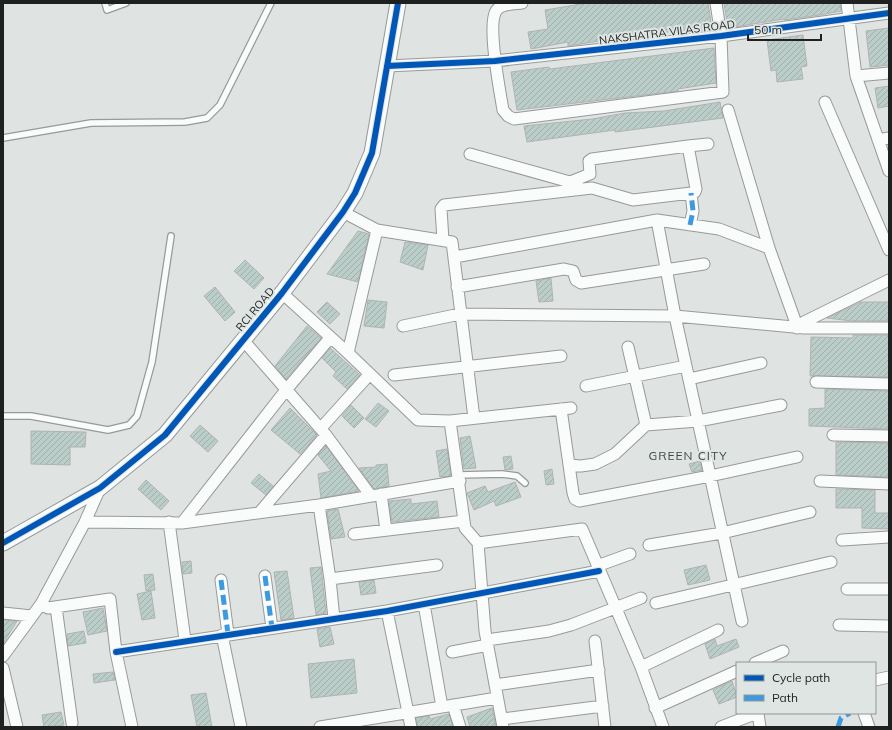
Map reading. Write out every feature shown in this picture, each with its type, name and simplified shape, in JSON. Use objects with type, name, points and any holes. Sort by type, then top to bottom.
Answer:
[{"type":"street","name":"RCI ROAD","points":[[3,543],[100,488],[165,434],[282,293],[343,212],[355,193],[372,153],[398,3]]},
{"type":"street","points":[[522,3],[504,5],[496,11],[493,22],[495,61],[503,110],[508,116],[514,119],[720,94],[724,89],[721,36],[716,3]]},
{"type":"street","points":[[847,3],[856,76],[884,139],[889,171]]},
{"type":"street","name":"NAKSHATRA VILAS ROAD","points":[[495,61],[721,36],[889,13]]},
{"type":"street","points":[[387,66],[495,61]]},
{"type":"street","points":[[856,76],[889,73]]},
{"type":"street","points":[[825,102],[889,250]]},
{"type":"street","points":[[728,110],[770,248],[797,327]]},
{"type":"street","points":[[570,182],[590,174],[589,161],[592,159],[708,144]]},
{"type":"street","points":[[470,154],[634,200],[695,192],[696,188],[688,146]]},
{"type":"street","points":[[443,240],[441,209],[444,205],[592,188]]},
{"type":"street","points":[[690,224],[693,211],[691,193]]},
{"type":"street","points":[[343,212],[377,230],[452,242],[474,418]]},
{"type":"street","points":[[455,257],[657,220],[690,224],[719,230],[770,248]]},
{"type":"street","points":[[657,220],[675,316],[742,621]]},
{"type":"street","points":[[348,353],[377,230]]},
{"type":"street","points":[[457,287],[564,269],[573,271],[576,280],[581,283],[704,264]]},
{"type":"street","points":[[797,327],[889,280]]},
{"type":"street","points":[[282,293],[418,420],[450,420],[566,408],[569,465],[575,499],[580,500],[710,476],[796,457]]},
{"type":"street","points":[[403,326],[460,314],[675,316],[797,327],[889,328]]},
{"type":"street","points":[[182,523],[286,390],[330,338]]},
{"type":"street","points":[[243,340],[376,495],[386,530]]},
{"type":"street","points":[[628,347],[646,425]]},
{"type":"street","points":[[394,375],[467,368],[561,356]]},
{"type":"street","points":[[689,379],[761,363]]},
{"type":"street","points":[[586,386],[686,366]]},
{"type":"street","points":[[259,513],[369,375]]},
{"type":"street","points":[[816,382],[889,384]]},
{"type":"street","points":[[569,465],[581,466],[595,464],[615,454],[646,425],[698,422],[781,405]]},
{"type":"street","points":[[450,420],[460,478],[465,528],[478,544],[488,643],[497,698],[503,723],[603,706]]},
{"type":"street","points":[[833,435],[889,436]]},
{"type":"street","points":[[85,522],[182,523],[318,505],[460,478]]},
{"type":"street","points":[[820,481],[889,484]]},
{"type":"street","points":[[3,656],[41,604],[85,522],[100,488]]},
{"type":"street","points":[[318,505],[330,579],[334,619]]},
{"type":"street","points":[[649,545],[722,533],[810,512]]},
{"type":"street","points":[[354,534],[464,520]]},
{"type":"street","points":[[169,522],[185,640]]},
{"type":"street","points":[[478,544],[582,529],[641,667],[663,727]]},
{"type":"street","points":[[842,540],[889,538]]},
{"type":"street","points":[[116,652],[185,640],[387,611],[483,593],[598,569],[630,554]]},
{"type":"street","points":[[656,603],[831,562]]},
{"type":"street","points":[[330,579],[437,565]]},
{"type":"street","points":[[265,576],[272,628]]},
{"type":"street","points":[[221,580],[225,634],[241,727]]},
{"type":"street","points":[[847,589],[889,589]]},
{"type":"street","points":[[452,652],[571,625],[641,598]]},
{"type":"street","points":[[41,604],[48,608],[110,599],[116,652],[132,727]]},
{"type":"street","points":[[424,604],[448,706],[460,727]]},
{"type":"street","points":[[56,607],[72,723]]},
{"type":"street","points":[[387,611],[411,727]]},
{"type":"street","points":[[3,613],[32,616]]},
{"type":"street","points":[[838,625],[889,626]]},
{"type":"street","points":[[641,667],[718,630]]},
{"type":"street","points":[[596,641],[606,727]]},
{"type":"street","points":[[757,662],[783,650]]},
{"type":"street","points":[[3,668],[17,727]]},
{"type":"street","points":[[495,685],[599,670]]},
{"type":"street","points":[[655,708],[736,671]]},
{"type":"street","points":[[876,680],[889,677]]},
{"type":"street","points":[[320,727],[497,698]]},
{"type":"street","points":[[721,727],[754,714]]},
{"type":"street","points":[[757,714],[760,727]]},
{"type":"street","points":[[864,714],[869,727]]},
{"type":"lane","points":[[105,3],[107,10],[126,3]]},
{"type":"lane","points":[[3,138],[91,123],[185,122],[207,118],[220,105],[271,3]]},
{"type":"lane","points":[[3,416],[31,416],[108,430],[129,425],[137,416],[152,362],[171,236]]},
{"type":"lane","points":[[460,478],[502,474],[517,476],[525,483]]},
{"type":"building","points":[[587,3],[708,3],[712,29],[673,33],[673,31],[637,38],[637,35],[568,46],[568,42],[531,49],[528,32],[548,29],[545,10]]},
{"type":"building","points":[[724,3],[840,3],[841,11],[728,28]]},
{"type":"building","points":[[889,28],[889,65],[870,67],[866,31]]},
{"type":"building","points":[[803,35],[807,66],[801,67],[803,79],[777,82],[776,70],[771,71],[767,40]]},
{"type":"building","points":[[714,48],[716,83],[678,89],[678,91],[517,110],[511,72],[549,67],[550,69]]},
{"type":"building","points":[[889,86],[889,106],[878,108],[875,88]]},
{"type":"building","points":[[720,102],[723,118],[615,132],[615,130],[527,142],[524,126],[592,119],[625,113],[664,111]]},
{"type":"building","points":[[358,231],[369,234],[358,282],[327,274]]},
{"type":"building","points":[[405,242],[428,245],[423,270],[400,262]]},
{"type":"building","points":[[245,260],[264,278],[254,289],[234,271]]},
{"type":"building","points":[[551,278],[553,301],[539,302],[536,281]]},
{"type":"building","points":[[215,287],[235,312],[225,321],[204,296]]},
{"type":"building","points":[[368,300],[387,302],[384,328],[364,326]]},
{"type":"building","points":[[327,302],[340,314],[330,324],[317,312]]},
{"type":"building","points":[[861,302],[889,302],[889,321],[852,321],[827,318]]},
{"type":"building","points":[[307,326],[321,338],[286,379],[275,366]]},
{"type":"building","points":[[853,335],[889,335],[889,377],[810,376],[811,337],[853,338]]},
{"type":"building","points":[[330,348],[360,375],[347,389],[333,376],[336,372],[322,358]]},
{"type":"building","points":[[825,389],[889,391],[889,429],[809,426],[809,409],[825,408]]},
{"type":"building","points":[[378,403],[389,411],[376,427],[365,419]]},
{"type":"building","points":[[351,405],[364,418],[354,428],[342,416]]},
{"type":"building","points":[[290,408],[317,435],[300,454],[271,430]]},
{"type":"building","points":[[200,425],[218,441],[208,452],[190,436]]},
{"type":"building","points":[[31,431],[86,432],[85,447],[70,447],[70,465],[31,464]]},
{"type":"building","points":[[470,436],[476,468],[464,469],[460,438]]},
{"type":"building","points":[[836,442],[889,443],[889,477],[836,475]]},
{"type":"building","points":[[326,446],[359,491],[321,498],[318,474],[331,471],[318,455]]},
{"type":"building","points":[[447,449],[451,476],[440,477],[436,451]]},
{"type":"building","points":[[511,456],[513,469],[505,470],[503,457]]},
{"type":"building","points":[[700,461],[702,470],[692,472],[689,464]]},
{"type":"building","points":[[387,464],[389,486],[374,489],[359,468],[376,467],[376,465]]},
{"type":"building","points":[[552,469],[554,484],[546,485],[544,471]]},
{"type":"building","points":[[259,474],[273,486],[266,495],[251,483]]},
{"type":"building","points":[[146,480],[169,501],[161,510],[138,489]]},
{"type":"building","points":[[515,482],[521,497],[496,506],[494,501],[474,510],[467,493],[485,486],[488,492]]},
{"type":"building","points":[[836,489],[875,490],[875,513],[889,513],[889,529],[862,528],[862,508],[836,508]]},
{"type":"building","points":[[411,499],[411,504],[437,501],[439,517],[392,522],[389,501]]},
{"type":"building","points":[[338,509],[345,537],[331,539],[327,511]]},
{"type":"building","points":[[191,561],[192,573],[183,574],[182,562]]},
{"type":"building","points":[[706,565],[710,580],[688,585],[684,570]]},
{"type":"building","points":[[321,567],[326,613],[316,615],[310,568]]},
{"type":"building","points":[[287,571],[294,618],[281,620],[274,572]]},
{"type":"building","points":[[153,574],[155,590],[146,591],[144,575]]},
{"type":"building","points":[[374,580],[376,593],[361,595],[359,582]]},
{"type":"building","points":[[151,591],[155,618],[142,620],[137,594]]},
{"type":"building","points":[[103,608],[107,631],[88,635],[83,612]]},
{"type":"building","points":[[3,620],[17,621],[3,644]]},
{"type":"building","points":[[330,627],[334,644],[320,647],[317,629]]},
{"type":"building","points":[[84,631],[86,643],[68,646],[67,634]]},
{"type":"building","points":[[715,639],[717,646],[736,639],[739,647],[710,659],[705,644]]},
{"type":"building","points":[[354,659],[357,693],[311,698],[308,664]]},
{"type":"building","points":[[113,672],[115,680],[94,683],[93,674]]},
{"type":"building","points":[[732,681],[736,697],[719,704],[713,690]]},
{"type":"building","points":[[206,693],[212,727],[197,727],[191,695]]},
{"type":"building","points":[[492,708],[496,727],[470,727],[467,717]]},
{"type":"building","points":[[61,712],[64,725],[44,727],[42,715]]},
{"type":"building","points":[[449,714],[453,727],[418,727],[416,718],[429,716],[430,719]]},
{"type":"marked path","points":[[690,225],[693,211],[691,193]]},
{"type":"marked path","points":[[265,576],[272,628]]},
{"type":"marked path","points":[[221,580],[228,634]]},
{"type":"marked path","points":[[838,727],[841,718],[848,714]]},
{"type":"cycle path","points":[[3,543],[100,488],[165,435],[282,293],[343,212],[355,193],[372,153],[398,3]]},
{"type":"cycle path","points":[[387,66],[495,61],[721,36],[889,13]]},
{"type":"cycle path","points":[[116,652],[387,611],[599,571]]},
{"type":"district","name":"GREEN CITY","points":[[688,456]]}]
